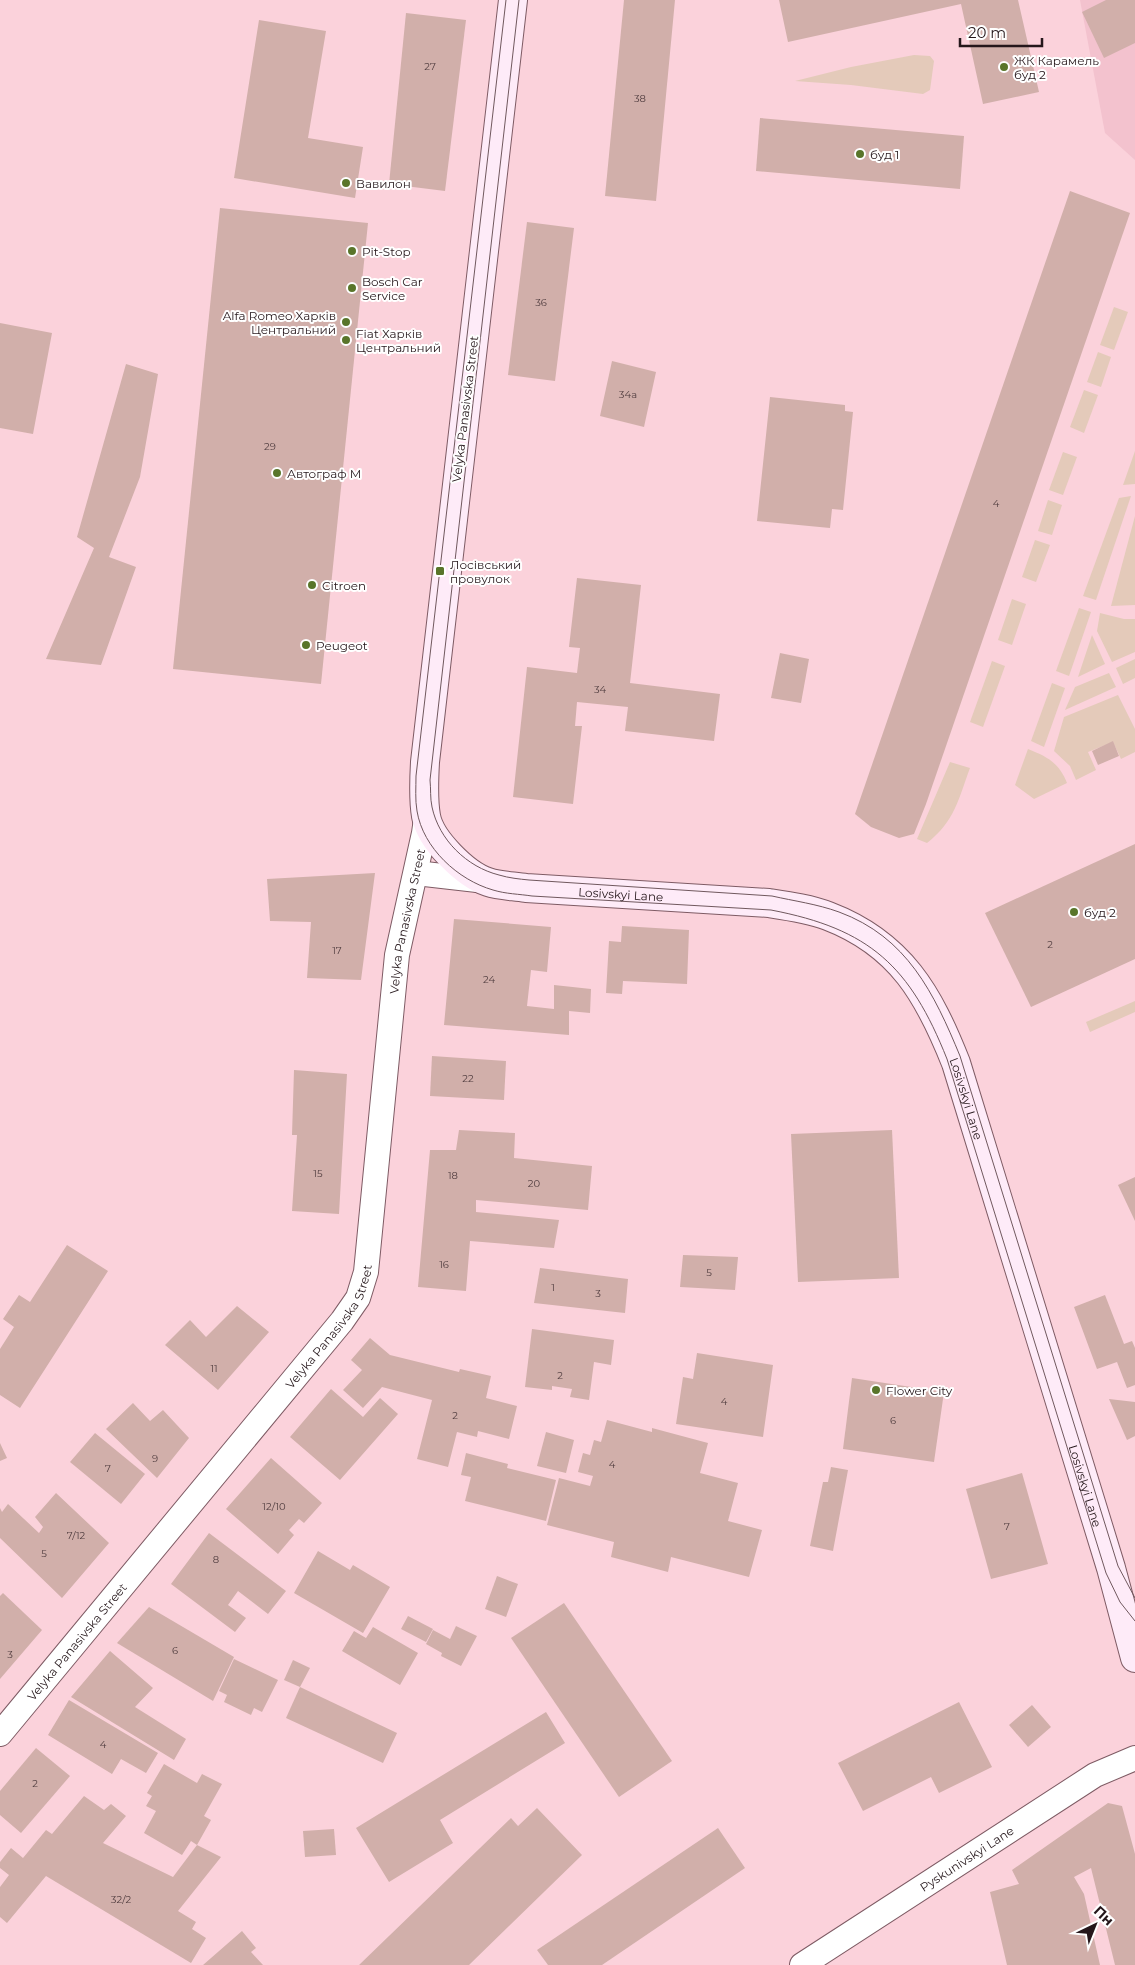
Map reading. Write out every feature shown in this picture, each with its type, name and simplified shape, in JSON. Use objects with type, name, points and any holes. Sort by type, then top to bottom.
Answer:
[{"type":"street","name":"Velyka Panasivska Street","points":[[0,1734],[342,1320],[358,1298],[366,1272],[397,955],[416,873],[426,818],[424,793],[425,762],[513,0]]},
{"type":"street","name":"Velyka Panasivska Street","points":[[426,818],[438,841],[450,856]]},
{"type":"street","name":"Losivskyi Lane","points":[[450,856],[473,874],[487,882]]},
{"type":"street","name":"Losivskyi Lane","points":[[416,873],[526,888],[769,903],[792,907],[828,916],[859,931],[885,948],[906,970],[917,984],[937,1020],[956,1064],[1111,1568],[1135,1658]]},
{"type":"street","name":"Pyskunivskyi Lane","points":[[802,1965],[1095,1775],[1135,1758]]},
{"type":"shaded area","points":[[1080,0],[1135,0],[1135,160],[1105,133]]},
{"type":"shaded area","points":[[914,55],[930,56],[934,61],[930,90],[923,94],[851,85],[795,81],[851,67]]},
{"type":"shaded area","points":[[1114,307],[1128,312],[1114,350],[1100,345]]},
{"type":"shaded area","points":[[1098,352],[1111,357],[1101,387],[1087,382]]},
{"type":"shaded area","points":[[1084,390],[1098,395],[1084,433],[1070,427]]},
{"type":"shaded area","points":[[1135,451],[1135,484],[1123,485]]},
{"type":"shaded area","points":[[1063,452],[1077,457],[1063,495],[1049,490]]},
{"type":"shaded area","points":[[1131,496],[1096,600],[1083,596],[1119,498]]},
{"type":"shaded area","points":[[1048,500],[1062,505],[1052,535],[1038,531]]},
{"type":"shaded area","points":[[1135,516],[1135,605],[1111,606]]},
{"type":"shaded area","points":[[1035,540],[1050,545],[1036,582],[1022,577]]},
{"type":"shaded area","points":[[1012,599],[1026,604],[1012,645],[998,640]]},
{"type":"shaded area","points":[[1079,608],[1091,612],[1069,676],[1056,671]]},
{"type":"shaded area","points":[[1100,613],[1124,619],[1135,619],[1135,652],[1112,662],[1097,631]]},
{"type":"shaded area","points":[[1092,635],[1105,664],[1078,677]]},
{"type":"shaded area","points":[[1135,659],[1135,678],[1123,684],[1116,668]]},
{"type":"shaded area","points":[[992,661],[1005,666],[983,727],[970,722]]},
{"type":"shaded area","points":[[1109,673],[1116,687],[1065,710],[1075,687]]},
{"type":"shaded area","points":[[1052,683],[1065,688],[1044,747],[1031,741]]},
{"type":"shaded area","points":[[1118,695],[1135,729],[1135,752],[1121,759],[1113,742],[1088,752],[1096,770],[1076,780],[1070,766],[1054,751],[1064,717]]},
{"type":"shaded area","points":[[1028,749],[1052,761],[1060,770],[1067,783],[1034,799],[1015,785]]},
{"type":"shaded area","points":[[950,762],[970,768],[959,800],[950,818],[927,843],[917,839]]},
{"type":"shaded area","points":[[1135,1001],[1135,1012],[1090,1032],[1086,1022]]},
{"type":"building","points":[[624,0],[675,0],[656,201],[605,196]]},
{"type":"building","name":"ЖК Карамель буд 2","points":[[779,0],[1018,0],[1039,92],[983,104],[961,4],[788,42]]},
{"type":"building","points":[[1106,0],[1135,0],[1135,43],[1104,58],[1082,12]]},
{"type":"building","points":[[406,13],[466,20],[445,191],[389,184]]},
{"type":"building","points":[[259,20],[326,31],[308,138],[363,147],[355,198],[234,178]]},
{"type":"building","name":"буд 1","points":[[760,118],[964,136],[960,189],[756,171]]},
{"type":"building","points":[[1070,191],[1130,213],[926,804],[914,834],[899,838],[871,827],[855,814]]},
{"type":"building","points":[[220,208],[368,223],[321,684],[173,669]]},
{"type":"building","points":[[527,222],[574,228],[555,381],[508,375]]},
{"type":"building","points":[[0,323],[52,333],[33,434],[0,428]]},
{"type":"building","points":[[612,361],[656,372],[644,427],[600,416]]},
{"type":"building","points":[[126,364],[158,374],[140,477],[109,557],[136,567],[101,665],[46,659],[94,548],[77,537]]},
{"type":"building","points":[[770,397],[845,405],[845,411],[853,412],[843,510],[832,509],[830,528],[757,521]]},
{"type":"building","points":[[577,578],[641,585],[630,683],[720,694],[714,741],[625,731],[628,707],[577,702],[575,726],[582,726],[573,804],[513,797],[527,667],[577,673],[580,648],[569,647]]},
{"type":"building","points":[[780,653],[809,659],[801,703],[771,698]]},
{"type":"building","points":[[1113,741],[1119,756],[1098,765],[1092,751]]},
{"type":"building","points":[[1135,844],[1135,959],[1031,1007],[985,913]]},
{"type":"building","points":[[375,873],[361,980],[307,978],[311,922],[270,921],[267,879]]},
{"type":"building","points":[[454,919],[551,927],[547,972],[531,970],[527,1006],[554,1009],[554,985],[591,989],[590,1013],[569,1011],[569,1035],[444,1025]]},
{"type":"building","points":[[622,926],[689,930],[687,984],[623,981],[622,994],[606,993],[609,941],[621,942]]},
{"type":"building","points":[[432,1056],[506,1061],[504,1100],[430,1096]]},
{"type":"building","points":[[294,1070],[347,1074],[339,1214],[292,1211],[297,1135],[292,1135]]},
{"type":"building","points":[[459,1130],[515,1133],[514,1158],[592,1166],[588,1210],[476,1200],[476,1212],[559,1220],[554,1248],[470,1241],[466,1291],[418,1287],[430,1150],[456,1150]]},
{"type":"building","points":[[892,1130],[899,1278],[798,1282],[791,1134]]},
{"type":"building","points":[[1135,1177],[1135,1221],[1118,1185]]},
{"type":"building","points":[[67,1245],[108,1271],[20,1408],[0,1395],[0,1349],[14,1327],[3,1319],[19,1295],[30,1302]]},
{"type":"building","points":[[683,1255],[738,1257],[735,1290],[680,1287]]},
{"type":"building","points":[[540,1268],[628,1279],[625,1313],[534,1303]]},
{"type":"building","points":[[1105,1295],[1124,1344],[1132,1341],[1135,1348],[1135,1385],[1127,1388],[1117,1362],[1097,1369],[1074,1307]]},
{"type":"building","points":[[237,1306],[269,1332],[218,1390],[165,1345],[190,1320],[206,1337]]},
{"type":"building","points":[[532,1329],[614,1340],[611,1365],[594,1362],[589,1400],[570,1397],[572,1389],[552,1386],[552,1390],[525,1387]]},
{"type":"building","points":[[370,1338],[390,1355],[459,1372],[460,1369],[491,1376],[486,1398],[517,1406],[509,1439],[478,1431],[477,1437],[457,1432],[448,1467],[417,1459],[432,1400],[382,1387],[363,1408],[343,1390],[362,1370],[351,1360]]},
{"type":"building","points":[[697,1353],[773,1365],[763,1437],[676,1424],[683,1377],[693,1379]]},
{"type":"building","points":[[852,1378],[944,1392],[934,1462],[843,1449]]},
{"type":"building","points":[[331,1389],[363,1417],[380,1398],[398,1414],[340,1480],[290,1437]]},
{"type":"building","points":[[1109,1399],[1135,1402],[1135,1436],[1127,1440]]},
{"type":"building","points":[[133,1403],[150,1421],[163,1410],[189,1438],[157,1478],[106,1429]]},
{"type":"building","points":[[607,1420],[652,1432],[652,1428],[708,1443],[700,1473],[738,1483],[728,1521],[762,1530],[749,1577],[671,1557],[668,1572],[611,1557],[614,1542],[547,1525],[559,1478],[590,1486],[593,1476],[578,1472],[583,1453],[590,1455],[594,1440],[601,1442]]},
{"type":"building","points":[[546,1432],[574,1440],[566,1473],[537,1466]]},
{"type":"building","points":[[95,1433],[145,1474],[121,1504],[70,1462]]},
{"type":"building","points":[[0,1443],[7,1458],[0,1461]]},
{"type":"building","points":[[466,1453],[508,1464],[507,1468],[556,1480],[546,1521],[465,1501],[471,1477],[461,1475]]},
{"type":"building","points":[[271,1458],[322,1503],[304,1523],[299,1519],[289,1530],[294,1535],[278,1554],[226,1509]]},
{"type":"building","points":[[831,1467],[848,1470],[833,1551],[810,1546],[823,1482],[828,1482]]},
{"type":"building","points":[[1022,1473],[1048,1564],[991,1579],[966,1489]]},
{"type":"building","points":[[56,1493],[109,1543],[62,1598],[0,1538],[0,1508],[2,1512],[8,1504],[39,1533],[43,1527],[35,1517]]},
{"type":"building","points":[[209,1533],[286,1591],[268,1614],[238,1591],[228,1605],[246,1618],[235,1632],[171,1584]]},
{"type":"building","points":[[318,1551],[350,1570],[353,1565],[390,1587],[363,1633],[294,1593]]},
{"type":"building","points":[[497,1576],[518,1584],[506,1617],[485,1609]]},
{"type":"building","points":[[3,1593],[42,1630],[0,1679],[0,1596]]},
{"type":"building","points":[[564,1603],[672,1761],[619,1797],[511,1638]]},
{"type":"building","points":[[149,1607],[234,1657],[213,1701],[117,1643]]},
{"type":"building","points":[[408,1616],[433,1629],[426,1642],[401,1629]]},
{"type":"building","points":[[456,1626],[477,1636],[461,1666],[441,1656],[442,1653],[426,1644],[433,1630],[450,1639]]},
{"type":"building","points":[[373,1627],[418,1653],[400,1685],[342,1651],[354,1631],[366,1638]]},
{"type":"building","points":[[110,1651],[153,1688],[135,1707],[186,1739],[174,1760],[71,1697]]},
{"type":"building","points":[[234,1659],[278,1680],[262,1712],[254,1708],[251,1715],[224,1702],[227,1695],[219,1691]]},
{"type":"building","points":[[293,1660],[310,1668],[300,1687],[284,1680]]},
{"type":"building","points":[[300,1687],[397,1733],[383,1763],[286,1718]]},
{"type":"building","points":[[69,1700],[158,1753],[146,1773],[121,1759],[112,1774],[48,1735]]},
{"type":"building","points":[[959,1702],[992,1767],[939,1793],[931,1777],[863,1811],[838,1763]]},
{"type":"building","points":[[1032,1705],[1051,1727],[1028,1747],[1009,1725]]},
{"type":"building","points":[[546,1712],[565,1743],[440,1820],[453,1843],[389,1882],[356,1828]]},
{"type":"building","points":[[36,1748],[70,1776],[21,1833],[0,1815],[0,1791]]},
{"type":"building","points":[[164,1764],[197,1783],[202,1774],[222,1784],[204,1816],[211,1820],[197,1845],[191,1841],[182,1855],[144,1833],[156,1811],[146,1806],[152,1796],[147,1793]]},
{"type":"building","points":[[84,1796],[104,1810],[111,1804],[126,1816],[103,1843],[173,1877],[197,1845],[221,1857],[178,1911],[196,1922],[192,1929],[206,1938],[191,1963],[46,1876],[7,1923],[0,1917],[0,1887],[9,1875],[0,1868],[0,1862],[11,1848],[23,1858],[46,1830],[52,1834]]},
{"type":"building","points":[[1108,1803],[1122,1806],[1135,1854],[1135,1965],[1115,1965],[1091,1868],[1074,1877],[1084,1894],[1100,1965],[1007,1965],[990,1892],[1019,1884],[1012,1870]]},
{"type":"building","points":[[537,1808],[582,1855],[469,1965],[359,1965],[511,1818],[518,1826]]},
{"type":"building","points":[[718,1828],[745,1868],[602,1965],[548,1965],[537,1950]]},
{"type":"building","points":[[334,1829],[336,1855],[305,1857],[303,1831]]},
{"type":"building","points":[[242,1931],[256,1948],[251,1952],[263,1965],[203,1965]]},
{"type":"tram line","points":[[506,0],[416,776],[416,807],[426,838],[434,850],[455,870],[467,879],[493,890],[532,896],[771,910],[805,918],[835,928],[860,941],[882,957],[901,976],[918,999],[947,1059],[1106,1573],[1120,1602],[1135,1621]]},
{"type":"tram line","points":[[519,0],[430,780],[431,804],[436,819],[448,841],[466,859],[476,866],[499,875],[529,880],[772,896],[839,912],[863,923],[883,936],[900,952],[928,989],[940,1010],[960,1056],[1118,1566],[1135,1598]]},
{"type":"place","name":"ЖК Карамель буд 2","points":[[1004,67]]},
{"type":"place","name":"буд 1","points":[[860,154]]},
{"type":"place","name":"Вавилон","points":[[346,183]]},
{"type":"place","name":"Pit-Stop","points":[[352,251]]},
{"type":"place","name":"Bosch Car Service","points":[[352,288]]},
{"type":"place","name":"Alfa Romeo Харків Центральний","points":[[346,322]]},
{"type":"place","name":"Fiat Харків Центральний","points":[[346,340]]},
{"type":"place","name":"Автограф М","points":[[277,473]]},
{"type":"place","name":"Лосівський провулок","points":[[440,571]]},
{"type":"place","name":"Citroen","points":[[312,585]]},
{"type":"place","name":"Peugeot","points":[[306,645]]},
{"type":"place","name":"буд 2","points":[[1074,912]]},
{"type":"place","name":"Flower City","points":[[876,1390]]}]
